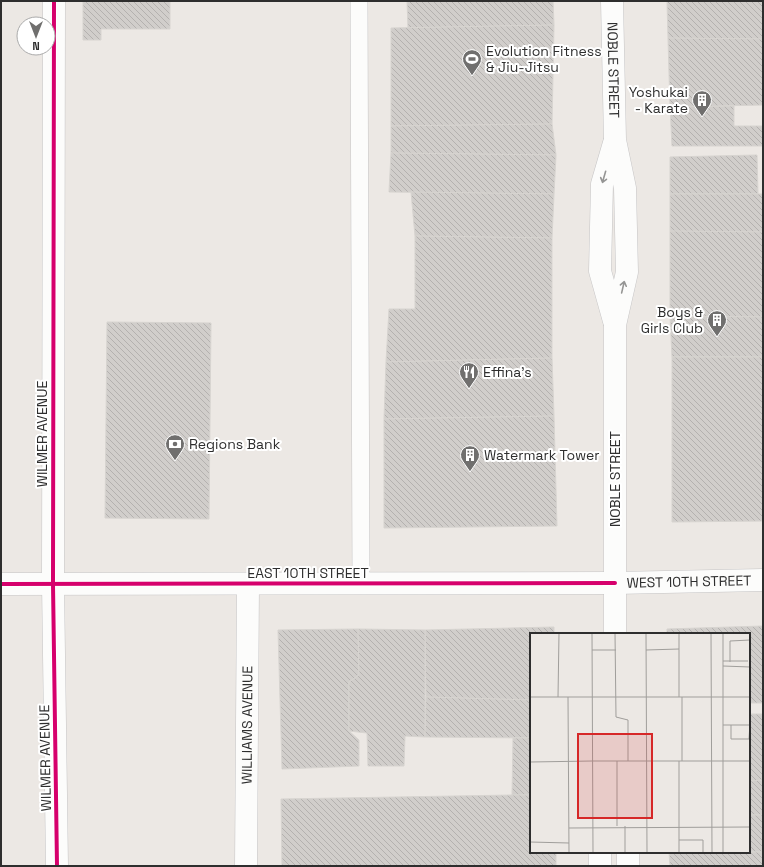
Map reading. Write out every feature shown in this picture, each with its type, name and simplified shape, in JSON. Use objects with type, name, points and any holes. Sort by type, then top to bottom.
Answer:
[{"type":"street","name":"WILMER AVENUE","points":[[54,1],[53,584],[57,866]]},
{"type":"street","name":"NOBLE STREET","points":[[612,1],[615,140],[625,188],[627,272],[615,324],[615,633]]},
{"type":"street","name":"WEST 10TH STREET","points":[[616,583],[763,580]]},
{"type":"street","name":"EAST 10TH STREET","points":[[1,584],[616,583]]},
{"type":"street","name":"WILLIAMS AVENUE","points":[[246,866],[248,584]]},
{"type":"street","points":[[600,853],[600,866]]},
{"type":"street","points":[[628,853],[628,866]]},
{"type":"lane","points":[[359,1],[361,584]]},
{"type":"building","points":[[83,1],[170,1],[170,29],[101,29],[101,40],[83,40]]},
{"type":"building","points":[[407,1],[553,1],[554,25],[408,28]]},
{"type":"building","points":[[667,1],[763,1],[763,39],[668,38]]},
{"type":"building","name":"Evolution Fitness & Jiu-Jitsu","points":[[554,25],[552,124],[391,126],[391,28]]},
{"type":"building","points":[[668,38],[763,39],[763,105],[670,107]]},
{"type":"building","name":"Yoshukai - Karate","points":[[734,106],[734,126],[763,126],[763,146],[672,146],[670,107]]},
{"type":"building","points":[[552,124],[556,155],[391,153],[391,126]]},
{"type":"building","points":[[391,153],[556,155],[554,194],[389,192]]},
{"type":"building","points":[[757,155],[758,194],[670,194],[670,157]]},
{"type":"building","points":[[411,192],[554,194],[552,238],[415,236]]},
{"type":"building","points":[[670,194],[763,194],[763,232],[670,231]]},
{"type":"building","points":[[670,231],[763,232],[763,317],[670,316]]},
{"type":"building","points":[[415,236],[552,238],[552,358],[386,362],[389,309],[415,309]]},
{"type":"building","name":"Boys & Girls Club","points":[[670,316],[763,317],[763,357],[672,357]]},
{"type":"building","points":[[107,322],[211,323],[209,519],[105,518]]},
{"type":"building","points":[[672,357],[763,357],[763,521],[672,522]]},
{"type":"building","name":"Effina's","points":[[552,358],[554,416],[384,419],[386,362]]},
{"type":"building","name":"Watermark Tower","points":[[554,416],[557,526],[384,528],[384,419]]},
{"type":"building","points":[[763,626],[763,703],[750,703],[750,633],[667,633],[667,629]]},
{"type":"building","points":[[554,627],[554,633],[530,633],[530,700],[426,697],[425,630]]},
{"type":"building","points":[[358,629],[359,675],[349,682],[349,731],[359,740],[359,766],[282,769],[278,630]]},
{"type":"building","points":[[358,629],[425,630],[425,737],[405,736],[404,766],[368,766],[367,733],[349,731],[349,682],[359,675]]},
{"type":"building","points":[[426,697],[530,700],[530,738],[425,737]]},
{"type":"building","points":[[750,714],[763,714],[763,780],[750,781]]},
{"type":"building","points":[[513,738],[530,738],[530,795],[512,795]]},
{"type":"building","points":[[763,780],[763,815],[750,815],[750,781]]},
{"type":"building","points":[[530,795],[530,853],[556,853],[556,866],[282,866],[281,799]]},
{"type":"building","points":[[750,815],[763,815],[763,852],[750,852]]},
{"type":"building","points":[[763,852],[763,866],[670,866],[669,853]]},
{"type":"cycle path","points":[[54,1],[53,584],[57,866]]},
{"type":"cycle path","points":[[1,584],[615,583]]},
{"type":"place","name":"Evolution Fitness & Jiu-Jitsu","points":[[472,76]]},
{"type":"place","name":"Yoshukai - Karate","points":[[702,117]]},
{"type":"place","name":"Boys & Girls Club","points":[[717,337]]},
{"type":"place","name":"Effina's","points":[[469,389]]},
{"type":"place","name":"Regions Bank","points":[[175,461]]},
{"type":"place","name":"Watermark Tower","points":[[470,472]]}]
